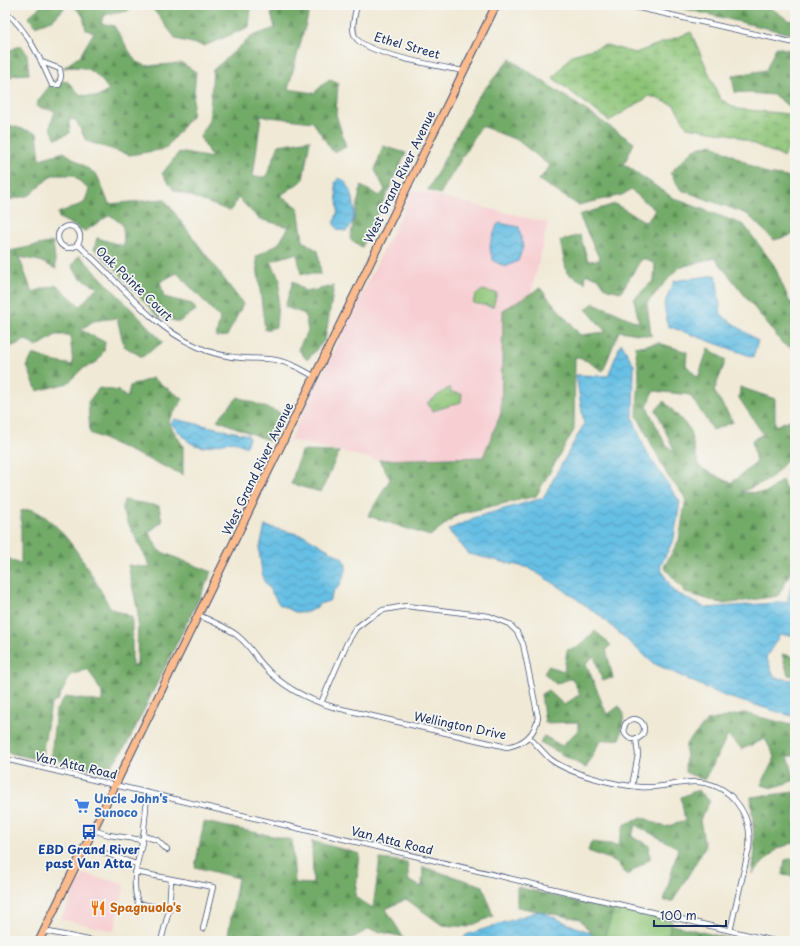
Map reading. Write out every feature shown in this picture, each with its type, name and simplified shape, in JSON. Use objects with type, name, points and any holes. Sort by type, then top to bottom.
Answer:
[{"type":"main road","name":"West Grand River Avenue","points":[[39,941],[496,5]]},
{"type":"street","name":"Ethel Street","points":[[357,5],[353,33],[360,42],[393,55],[464,71]]},
{"type":"street","points":[[626,5],[795,43]]},
{"type":"street","points":[[5,11],[21,27],[42,62],[52,85],[59,85],[61,76],[60,69],[42,62]]},
{"type":"street","points":[[66,226],[74,228],[79,234],[77,244],[71,247],[63,246],[58,240],[60,231],[66,226]]},
{"type":"street","name":"Oak Pointe Court","points":[[77,244],[106,271],[129,296],[162,326],[179,337],[216,353],[241,358],[282,362],[315,377]]},
{"type":"street","points":[[321,703],[347,643],[360,624],[387,608],[406,606],[489,616],[509,624],[517,632],[523,644],[538,711],[536,725],[529,737],[551,759],[566,769],[584,775],[632,786],[652,788],[691,782],[706,784],[724,791],[737,802],[747,821],[749,842],[730,931]]},
{"type":"street","name":"Wellington Drive","points":[[199,615],[236,634],[265,667],[278,679],[294,691],[321,703],[498,746],[516,746],[529,737]]},
{"type":"street","points":[[631,719],[638,720],[643,725],[643,733],[636,738],[630,738],[625,732],[625,724],[631,719]]},
{"type":"street","points":[[632,786],[638,754],[636,738]]},
{"type":"street","name":"Van Atta Road","points":[[5,759],[147,794],[774,941]]},
{"type":"street","points":[[147,794],[142,838],[134,872],[134,886],[138,903],[169,910]]},
{"type":"street","points":[[93,830],[110,835],[157,840],[167,850]]},
{"type":"street","points":[[85,846],[136,864]]},
{"type":"street","points":[[134,872],[213,887],[204,929]]},
{"type":"street","points":[[161,941],[169,910],[171,880]]},
{"type":"street","points":[[44,931],[93,941]]},
{"type":"shaded area","points":[[413,190],[548,223],[533,285],[493,486],[290,440]]},
{"type":"shaded area","points":[[83,874],[125,884],[114,931],[61,919]]},
{"type":"green space","points":[[42,5],[67,5],[54,19],[35,26],[28,17]]},
{"type":"green space","points":[[73,5],[133,5],[128,11],[105,15],[101,23],[114,26],[136,62],[147,66],[182,63],[196,72],[192,115],[165,149],[130,155],[86,141],[76,120],[69,119],[70,133],[56,139],[50,127],[55,111],[37,107],[38,101],[54,80],[68,82],[81,95],[98,97],[109,90],[95,73],[90,70],[79,67],[63,68],[80,56],[94,32],[86,30],[83,16]]},
{"type":"green space","points":[[150,5],[249,5],[251,8],[249,27],[204,46],[176,39]]},
{"type":"green space","points":[[277,5],[308,5],[309,12],[288,89],[314,93],[329,79],[338,83],[336,114],[346,147],[333,152],[313,122],[261,116],[253,177],[266,177],[279,145],[310,140],[303,180],[280,196],[298,207],[303,241],[318,251],[321,274],[301,274],[297,253],[271,261],[280,280],[276,327],[265,330],[256,257],[279,243],[289,227],[259,219],[238,198],[230,211],[174,190],[162,174],[179,152],[212,158],[200,137],[209,120],[213,70],[252,36],[275,28],[271,14]]},
{"type":"green space","points":[[669,5],[767,5],[788,20],[795,21],[795,35]]},
{"type":"green space","points":[[691,32],[720,99],[738,109],[789,114],[795,120],[795,136],[783,157],[734,135],[687,127],[674,105],[650,96],[609,121],[553,78],[572,55],[606,45],[635,53]]},
{"type":"green space","points":[[21,45],[27,54],[29,74],[14,75],[5,81],[5,53]]},
{"type":"green space","points":[[776,47],[795,51],[795,111],[774,95],[735,92],[732,76],[766,70]]},
{"type":"green space","points":[[510,59],[634,143],[624,164],[673,198],[744,225],[774,265],[791,305],[795,294],[795,349],[783,344],[715,258],[678,268],[647,303],[651,336],[619,331],[603,371],[587,361],[575,357],[574,430],[536,496],[458,514],[430,536],[368,516],[390,479],[379,460],[483,457],[501,413],[503,310],[540,288],[580,335],[606,332],[586,309],[594,303],[639,323],[634,299],[654,280],[655,264],[642,258],[621,292],[607,289],[598,278],[586,274],[585,283],[567,273],[560,241],[580,235],[588,261],[600,260],[579,215],[615,204],[646,222],[655,210],[631,190],[622,195],[578,205],[539,180],[550,166],[517,140],[481,126],[440,194],[428,190],[477,98]]},
{"type":"green space","points":[[5,124],[37,133],[40,159],[64,152],[97,175],[109,204],[164,199],[243,304],[227,336],[216,337],[220,318],[177,273],[160,282],[164,297],[192,304],[196,310],[179,322],[157,316],[119,273],[94,249],[97,238],[124,246],[123,225],[110,215],[85,231],[59,218],[58,213],[84,203],[89,190],[73,175],[52,175],[30,195],[5,201],[5,190],[10,190],[10,156],[5,155]]},
{"type":"green space","points":[[712,144],[767,174],[795,178],[795,234],[774,240],[747,214],[681,190],[670,173],[694,149]]},
{"type":"green space","points":[[383,146],[406,153],[362,247],[350,239],[361,186],[380,196],[385,190],[375,170]]},
{"type":"green space","points":[[53,242],[56,269],[40,261],[19,257],[32,292],[57,285],[80,306],[97,287],[79,277],[72,266],[79,255],[163,342],[142,357],[124,346],[117,318],[93,321],[81,330],[105,342],[104,350],[97,362],[82,369],[68,383],[37,391],[27,366],[33,354],[56,362],[73,365],[70,335],[56,335],[36,347],[26,340],[8,348],[5,337],[5,252]]},
{"type":"green space","points":[[293,281],[306,292],[334,286],[325,340],[307,360],[298,349],[308,331],[305,314],[285,307]]},
{"type":"green space","points":[[482,290],[497,293],[493,307],[473,303],[475,296]]},
{"type":"green space","points":[[659,343],[687,352],[686,365],[698,378],[708,348],[726,360],[714,391],[733,422],[713,430],[690,395],[654,391],[647,407],[665,444],[675,452],[656,410],[664,401],[689,428],[699,467],[731,483],[756,463],[752,440],[763,434],[739,398],[740,387],[775,399],[775,426],[795,418],[795,452],[770,479],[741,492],[766,493],[782,480],[785,489],[795,490],[795,564],[778,596],[724,604],[686,593],[664,567],[679,540],[686,498],[669,478],[637,416],[639,372],[635,347]]},
{"type":"green space","points":[[152,378],[183,399],[168,422],[183,446],[183,475],[90,433],[88,402],[99,388],[119,391],[127,398],[130,386]]},
{"type":"green space","points":[[450,387],[451,392],[462,394],[461,402],[433,411],[427,403]]},
{"type":"green space","points":[[238,397],[283,414],[272,442],[217,420]]},
{"type":"green space","points":[[301,451],[339,452],[321,492],[291,484]]},
{"type":"green space","points":[[124,500],[159,506],[162,522],[149,532],[159,551],[212,572],[127,744],[110,768],[76,769],[51,756],[56,710],[65,697],[102,702],[102,693],[88,669],[71,675],[57,701],[51,704],[41,760],[5,752],[5,548],[8,558],[21,565],[21,511],[33,510],[45,516],[56,526],[78,553],[110,608],[132,617],[132,667],[137,664],[138,613],[128,565],[151,568],[122,511]]},
{"type":"green space","points":[[595,631],[611,645],[606,649],[613,678],[602,680],[594,656],[586,663],[607,715],[619,706],[624,714],[620,739],[600,741],[586,768],[540,742],[544,736],[562,746],[578,730],[578,722],[545,723],[541,694],[548,690],[564,705],[580,694],[572,678],[556,684],[544,673],[548,666],[564,671],[567,650],[577,648]]},
{"type":"green space","points":[[782,654],[795,657],[795,676],[788,675]]},
{"type":"green space","points":[[744,713],[795,726],[795,756],[788,756],[795,780],[773,788],[761,785],[775,757],[765,739],[742,749],[728,736],[704,780],[685,772],[686,744],[707,721]]},
{"type":"green space","points":[[698,790],[710,801],[700,820],[705,847],[673,901],[664,901],[678,848],[635,825],[632,837],[649,845],[650,859],[627,875],[615,861],[588,851],[591,842],[618,845],[624,825],[642,817],[665,827],[685,821],[681,797]]},
{"type":"green space","points":[[795,792],[795,842],[777,849],[752,874],[755,851],[751,797]]},
{"type":"green space","points":[[204,822],[292,840],[295,883],[313,884],[312,841],[360,854],[355,897],[373,908],[380,859],[407,862],[409,881],[422,887],[423,867],[483,886],[493,916],[468,927],[442,925],[406,899],[386,909],[403,937],[369,929],[348,941],[227,941],[238,878],[195,867]]},
{"type":"green space","points":[[795,858],[795,877],[783,875],[785,860]]},
{"type":"green space","points":[[517,887],[739,941],[597,941],[580,919],[517,907]]},
{"type":"green space","points":[[615,907],[672,921],[667,941],[603,941]]},
{"type":"water","points":[[339,178],[349,187],[354,203],[353,219],[346,231],[338,230],[334,224],[338,210],[335,182]]},
{"type":"water","points":[[500,223],[519,227],[523,247],[518,261],[505,267],[494,261],[490,250],[497,225]]},
{"type":"water","points":[[716,275],[721,315],[758,341],[753,357],[668,326],[664,305],[674,281]]},
{"type":"water","points":[[621,343],[634,365],[633,418],[646,452],[680,502],[674,538],[660,567],[673,591],[706,608],[787,602],[795,571],[795,635],[780,635],[766,657],[775,678],[795,680],[795,717],[724,696],[653,663],[599,615],[560,587],[529,568],[469,554],[448,530],[476,517],[543,498],[584,424],[576,375],[608,376]]},
{"type":"water","points":[[174,419],[248,435],[249,438],[246,447],[234,441],[203,447],[195,445],[189,442],[171,424]]},
{"type":"water","points":[[265,526],[305,536],[342,558],[346,565],[346,571],[339,587],[334,590],[329,601],[319,604],[316,608],[307,612],[295,612],[279,604],[263,579],[259,551]]},
{"type":"water","points":[[539,911],[592,934],[591,941],[462,941],[466,935]]},
{"type":"place","name":"Uncle John's Sunoco","points":[[82,806]]},
{"type":"place","name":"EBD Grand River past Van Atta","points":[[89,832]]},
{"type":"place","name":"Spagnuolo's","points":[[98,908]]}]
